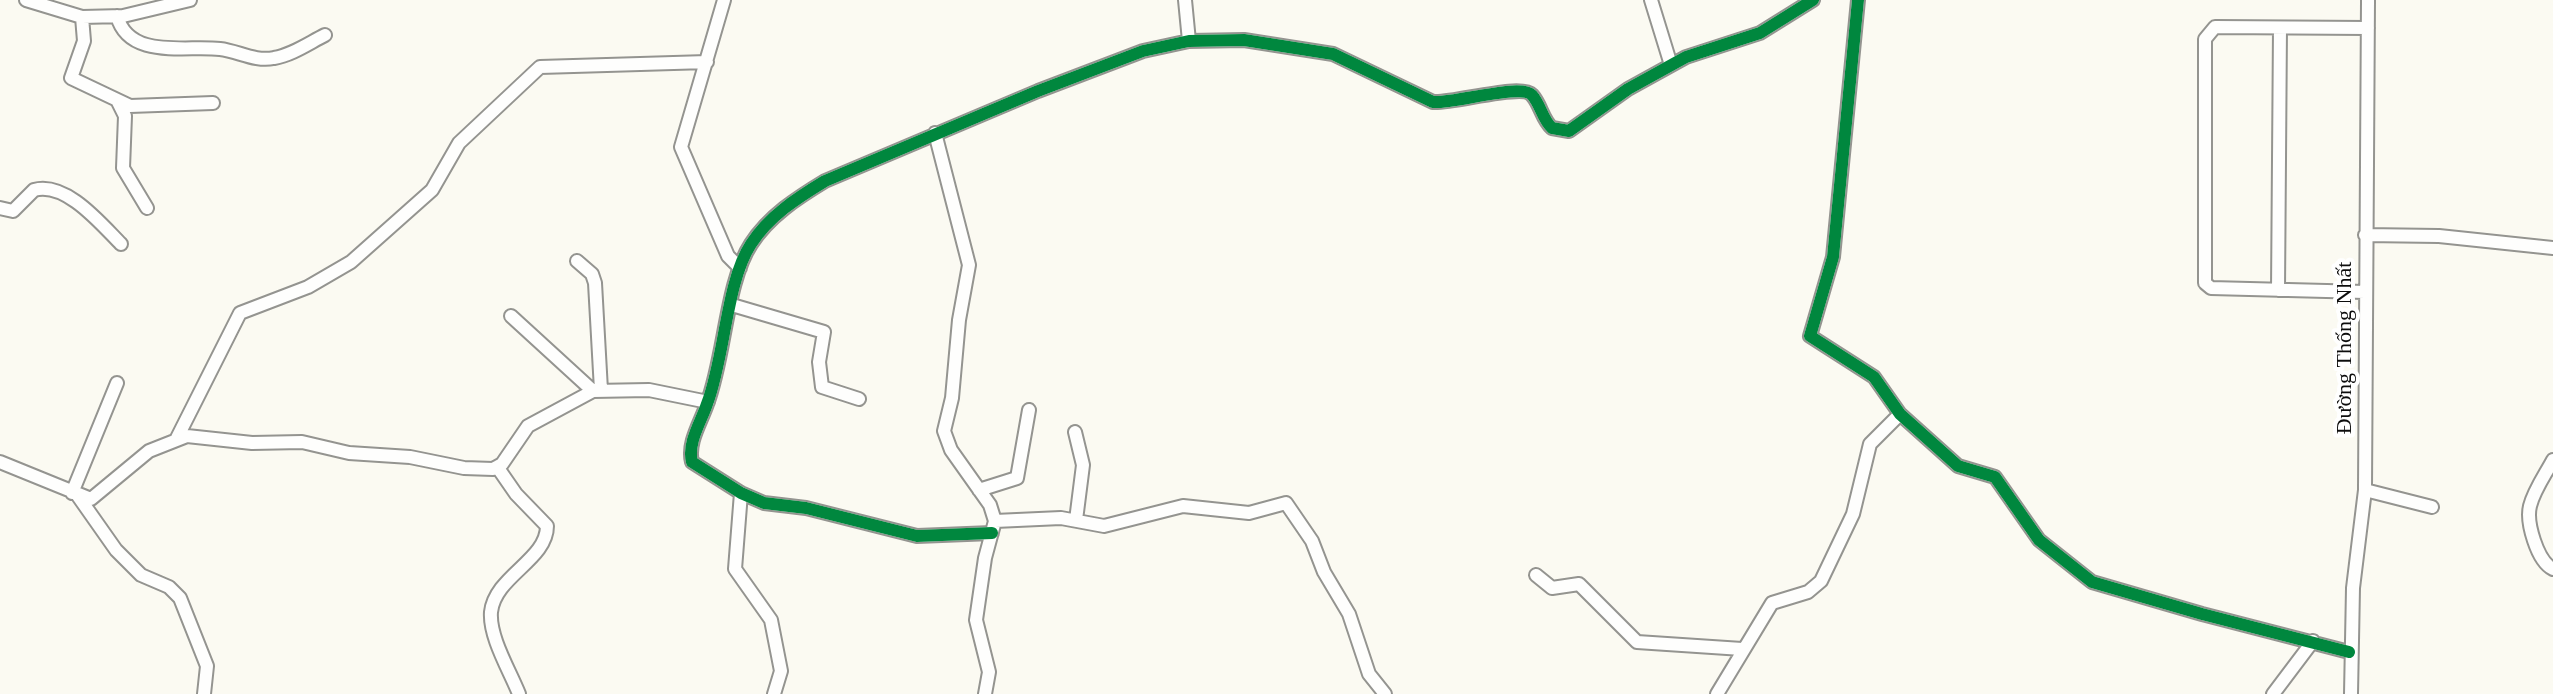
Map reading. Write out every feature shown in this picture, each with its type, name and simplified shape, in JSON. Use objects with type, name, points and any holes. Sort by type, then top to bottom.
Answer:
[{"type":"street","points":[[26,0],[82,17],[117,16],[190,0]]},
{"type":"street","points":[[724,0],[681,147],[728,256],[740,268]]},
{"type":"street","points":[[1185,0],[1189,41]]},
{"type":"street","points":[[1651,0],[1671,65]]},
{"type":"street","points":[[1385,694],[1369,674],[1346,607],[1324,572],[1312,541],[1286,503],[1249,513],[1183,506],[1104,526],[1076,520],[1024,518],[994,527],[908,535],[806,508],[764,503],[741,493],[692,462],[691,446],[708,402],[740,268],[762,228],[802,195],[825,181],[935,133],[1143,51],[1189,41],[1244,40],[1333,54],[1433,102],[1445,103],[1522,90],[1533,96],[1546,122],[1560,131],[1569,131],[1628,89],[1671,65],[1695,53],[1760,33],[1813,0]]},
{"type":"street","points":[[1858,0],[1833,257],[1810,336],[1874,377],[1900,414],[1958,466],[1995,477],[2039,540],[2092,582],[2349,652]]},
{"type":"street","name":"Đường Thống Nhất","points":[[2351,694],[2349,652],[2354,573],[2365,490],[2368,7]]},
{"type":"street","points":[[117,16],[121,27],[154,49],[217,48],[263,59],[285,55],[325,35]]},
{"type":"street","points":[[82,17],[84,41],[71,78],[118,102],[138,107],[213,103]]},
{"type":"street","points":[[2365,292],[2211,288],[2205,283],[2205,39],[2215,27],[2368,28]]},
{"type":"street","points":[[2278,290],[2280,28]]},
{"type":"street","points":[[177,438],[240,313],[308,287],[351,262],[432,190],[459,143],[540,67],[707,62]]},
{"type":"street","points":[[118,102],[125,116],[123,168],[147,208]]},
{"type":"street","points":[[935,133],[969,265],[959,320],[952,398],[944,431],[951,450],[990,505],[994,527],[985,558],[983,596],[976,620],[989,672],[985,694]]},
{"type":"street","points":[[0,208],[13,211],[34,190],[49,189],[85,210],[121,244]]},
{"type":"street","points":[[2365,235],[2439,236],[2553,248]]},
{"type":"street","points":[[577,261],[592,274],[595,283],[597,390]]},
{"type":"street","points":[[732,305],[824,332],[819,362],[822,387],[859,399]]},
{"type":"street","points":[[511,316],[597,390]]},
{"type":"street","points":[[75,494],[117,383]]},
{"type":"street","points":[[498,468],[528,426],[597,390],[649,390],[708,402]]},
{"type":"street","points":[[979,490],[1017,478],[1029,410]]},
{"type":"street","points":[[1717,694],[1772,603],[1808,592],[1821,581],[1853,514],[1870,444],[1900,414]]},
{"type":"street","points":[[1075,432],[1083,465],[1076,520]]},
{"type":"street","points":[[0,462],[91,499],[149,451],[177,438],[302,442],[349,453],[419,458],[464,468],[498,468]]},
{"type":"street","points":[[2553,460],[2529,513],[2544,563],[2553,569]]},
{"type":"street","points":[[498,468],[511,488],[547,526],[543,541],[503,586],[491,610],[492,623],[519,694]]},
{"type":"street","points":[[2365,490],[2432,507]]},
{"type":"street","points":[[741,493],[735,569],[771,620],[781,671],[774,694]]},
{"type":"street","points":[[75,494],[116,550],[141,575],[169,587],[180,598],[207,666],[204,694]]},
{"type":"street","points":[[1536,575],[1552,588],[1579,584],[1637,642],[1742,649]]},
{"type":"street","points":[[2273,694],[2313,641]]},
{"type":"cycle path","points":[[992,533],[917,536],[806,508],[764,503],[741,493],[692,462],[693,440],[713,385],[736,278],[743,260],[766,225],[804,194],[825,181],[1038,91],[1143,51],[1189,41],[1244,40],[1333,54],[1433,102],[1501,92],[1525,92],[1532,95],[1552,128],[1569,131],[1628,89],[1686,57],[1760,33],[1813,0]]},
{"type":"cycle path","points":[[1858,0],[1833,257],[1810,336],[1874,377],[1900,414],[1958,466],[1995,477],[2039,540],[2092,582],[2349,652]]}]
